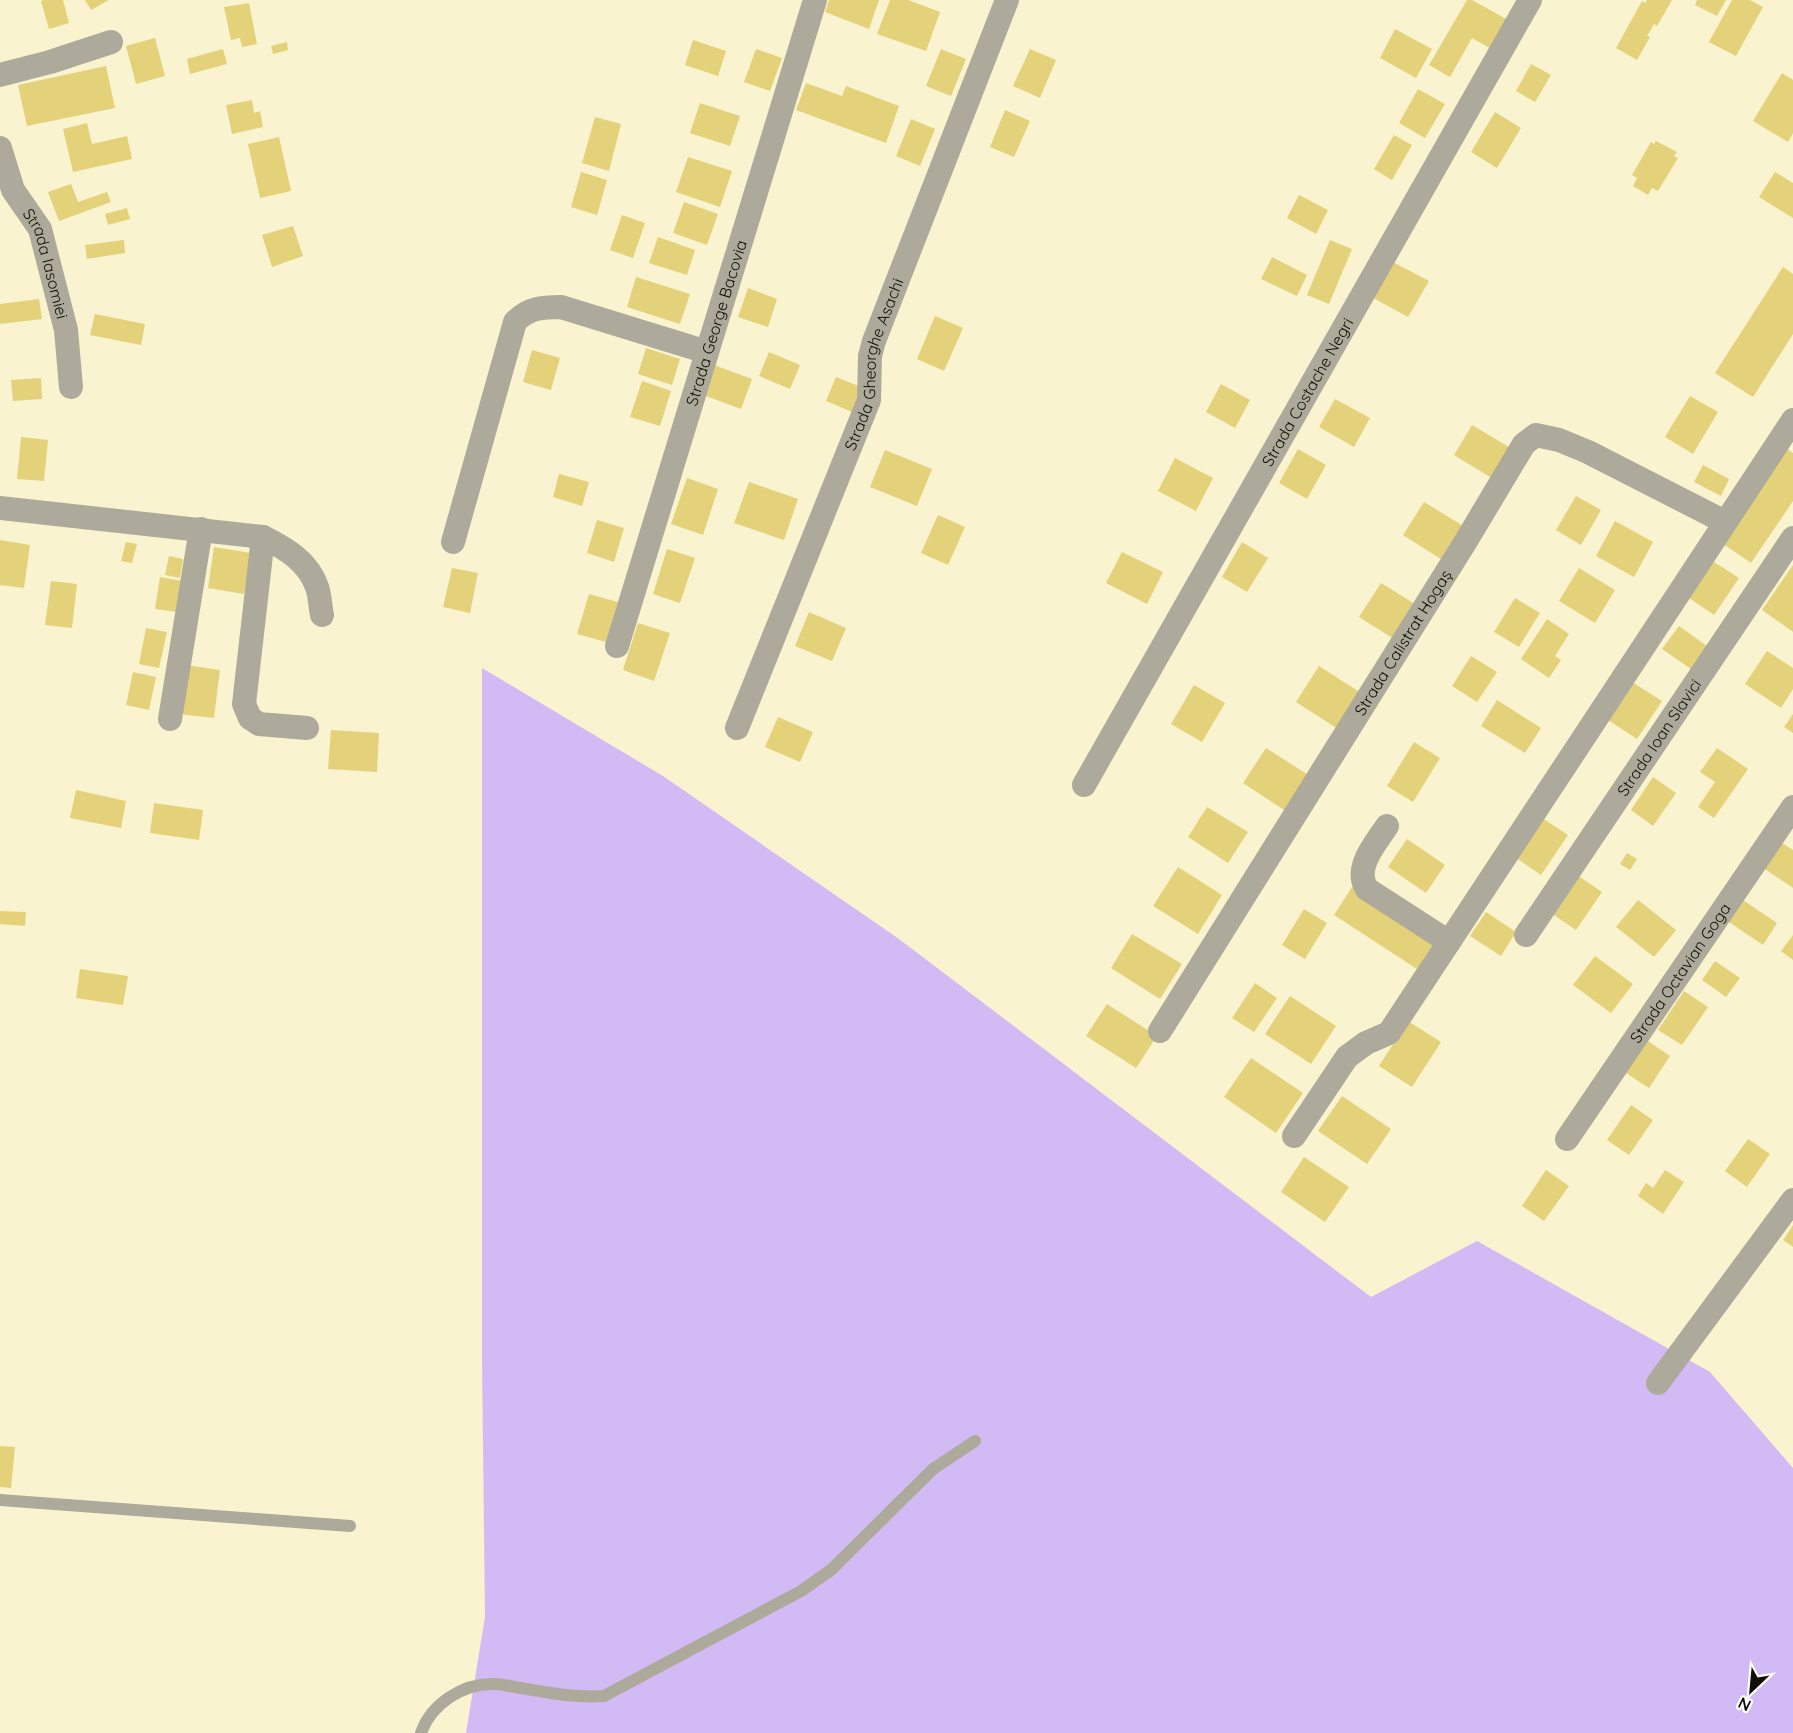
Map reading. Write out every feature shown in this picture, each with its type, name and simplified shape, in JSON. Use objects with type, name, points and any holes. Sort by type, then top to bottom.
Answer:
[{"type":"street","name":"Strada George Bacovia","points":[[617,646],[816,0]]},
{"type":"street","name":"Strada Gheorghe Asachi","points":[[737,728],[869,400],[870,356],[874,341],[1008,0]]},
{"type":"street","name":"Strada Costache Negri","points":[[1084,785],[1530,0]]},
{"type":"street","points":[[0,75],[111,42]]},
{"type":"street","name":"Strada Iasomiei","points":[[0,148],[13,190],[40,229],[66,330],[71,387]]},
{"type":"street","points":[[453,542],[515,322],[524,313],[541,307],[561,307],[707,352]]},
{"type":"street","points":[[1294,1136],[1347,1057],[1366,1043],[1389,1033],[1793,420]]},
{"type":"street","name":"Strada Calistrat Hogaș","points":[[1160,1031],[1466,541],[1524,444],[1536,435],[1559,440],[1588,452],[1725,522]]},
{"type":"street","points":[[0,508],[263,537],[283,547],[307,567],[317,587],[322,615]]},
{"type":"street","points":[[170,718],[201,529]]},
{"type":"street","points":[[263,537],[244,704],[250,718],[259,724],[307,728]]},
{"type":"street","name":"Strada Ioan Slavici","points":[[1526,935],[1793,538]]},
{"type":"street","name":"Strada Octavian Goga","points":[[1567,1138],[1793,807]]},
{"type":"street","points":[[1387,826],[1365,860],[1362,875],[1367,889],[1449,942]]},
{"type":"street","points":[[1658,1383],[1793,1200]]},
{"type":"lane","points":[[421,1733],[424,1725],[441,1703],[462,1690],[493,1684],[580,1697],[604,1696],[801,1592],[831,1570],[933,1469],[975,1441]]},
{"type":"lane","points":[[0,1500],[350,1526]]},
{"type":"shaded area","points":[[482,668],[663,776],[899,939],[1371,1297],[1477,1241],[1710,1372],[1793,1468],[1793,1733],[466,1733],[485,1617],[482,1362]]},
{"type":"building","points":[[63,0],[69,23],[49,29],[41,1]]},
{"type":"building","points":[[85,0],[109,0],[91,10]]},
{"type":"building","points":[[829,0],[879,0],[869,29],[825,12]]},
{"type":"building","points":[[890,0],[908,0],[940,12],[926,51],[877,34]]},
{"type":"building","points":[[1467,0],[1472,0],[1510,21],[1493,50],[1472,38],[1450,77],[1429,65]]},
{"type":"building","points":[[1647,0],[1672,0],[1657,26],[1654,24],[1647,36],[1650,37],[1637,60],[1616,48],[1642,1],[1645,3]]},
{"type":"building","points":[[1697,0],[1726,0],[1717,16],[1695,5]]},
{"type":"building","points":[[1732,0],[1750,0],[1763,7],[1736,56],[1709,42]]},
{"type":"building","points":[[249,3],[257,44],[242,47],[240,38],[231,40],[224,7]]},
{"type":"building","points":[[1395,29],[1432,49],[1416,78],[1380,58]]},
{"type":"building","points":[[155,38],[165,76],[136,84],[126,46]]},
{"type":"building","points":[[693,40],[726,51],[718,76],[685,65]]},
{"type":"building","points":[[287,42],[288,50],[273,54],[271,46]]},
{"type":"building","points":[[223,49],[227,64],[190,74],[187,59]]},
{"type":"building","points":[[756,49],[782,58],[770,91],[744,82]]},
{"type":"building","points":[[941,49],[966,59],[951,96],[926,86]]},
{"type":"building","points":[[1030,49],[1056,60],[1040,98],[1013,86]]},
{"type":"building","points":[[1531,64],[1551,75],[1535,102],[1516,91]]},
{"type":"building","points":[[106,66],[115,108],[27,126],[18,85]]},
{"type":"building","points":[[1782,73],[1793,80],[1793,133],[1788,142],[1753,121]]},
{"type":"building","points":[[806,83],[842,96],[846,86],[899,106],[886,143],[796,110]]},
{"type":"building","points":[[1418,89],[1445,104],[1425,138],[1399,123]]},
{"type":"building","points":[[252,100],[254,113],[260,111],[263,127],[232,134],[226,105]]},
{"type":"building","points":[[700,103],[740,116],[730,146],[690,133]]},
{"type":"building","points":[[1005,110],[1030,121],[1014,157],[990,147]]},
{"type":"building","points":[[1495,112],[1521,128],[1497,168],[1471,152]]},
{"type":"building","points":[[595,117],[621,124],[609,171],[582,163]]},
{"type":"building","points":[[911,119],[935,129],[920,166],[896,156]]},
{"type":"building","points":[[87,123],[92,144],[127,136],[132,159],[73,172],[63,129]]},
{"type":"building","points":[[1394,135],[1412,145],[1392,180],[1374,169]]},
{"type":"building","points":[[279,137],[291,191],[260,198],[248,144]]},
{"type":"building","points":[[1656,141],[1677,152],[1674,156],[1678,158],[1658,191],[1652,188],[1648,195],[1633,186],[1637,178],[1632,175],[1651,142],[1654,144]]},
{"type":"building","points":[[688,157],[732,171],[720,207],[676,192]]},
{"type":"building","points":[[581,172],[607,180],[597,215],[571,207]]},
{"type":"building","points":[[1775,172],[1793,183],[1793,218],[1759,197]]},
{"type":"building","points":[[71,184],[78,202],[107,192],[111,202],[59,221],[48,192]]},
{"type":"building","points":[[1299,195],[1328,210],[1316,234],[1287,218]]},
{"type":"building","points":[[684,202],[718,214],[707,245],[673,233]]},
{"type":"building","points":[[127,208],[130,219],[108,225],[105,214]]},
{"type":"building","points":[[622,215],[645,223],[633,258],[610,250]]},
{"type":"building","points":[[293,226],[303,256],[272,267],[262,235]]},
{"type":"building","points":[[658,237],[695,250],[687,275],[649,263]]},
{"type":"building","points":[[124,240],[125,253],[87,259],[85,245]]},
{"type":"building","points":[[1330,240],[1352,249],[1329,304],[1307,295]]},
{"type":"building","points":[[1272,257],[1307,275],[1297,296],[1261,279]]},
{"type":"building","points":[[1393,262],[1429,281],[1408,317],[1373,298]]},
{"type":"building","points":[[1783,267],[1793,274],[1793,334],[1753,397],[1715,373]]},
{"type":"building","points":[[636,277],[690,294],[680,324],[627,307]]},
{"type":"building","points":[[748,288],[777,299],[768,327],[738,317]]},
{"type":"building","points":[[39,299],[42,319],[0,324],[0,304]]},
{"type":"building","points":[[95,314],[145,324],[141,345],[90,335]]},
{"type":"building","points":[[935,316],[963,328],[944,371],[917,359]]},
{"type":"building","points":[[646,348],[680,359],[672,385],[638,374]]},
{"type":"building","points":[[532,350],[560,358],[551,390],[523,382]]},
{"type":"building","points":[[769,352],[800,365],[790,389],[759,376]]},
{"type":"building","points":[[714,365],[752,379],[741,409],[703,395]]},
{"type":"building","points":[[836,377],[861,387],[852,412],[826,401]]},
{"type":"building","points":[[41,378],[42,399],[13,401],[11,380]]},
{"type":"building","points":[[642,381],[671,391],[660,426],[630,417]]},
{"type":"building","points":[[1221,384],[1250,400],[1235,428],[1206,412]]},
{"type":"building","points":[[1690,396],[1718,412],[1693,454],[1665,437]]},
{"type":"building","points":[[1335,399],[1370,418],[1354,447],[1319,427]]},
{"type":"building","points":[[1472,425],[1514,450],[1495,480],[1454,455]]},
{"type":"building","points":[[21,437],[48,440],[44,481],[17,479]]},
{"type":"building","points":[[1783,446],[1793,453],[1793,501],[1751,563],[1719,541]]},
{"type":"building","points":[[1298,449],[1326,465],[1307,499],[1279,483]]},
{"type":"building","points":[[885,450],[932,469],[917,506],[870,487]]},
{"type":"building","points":[[1175,458],[1213,478],[1196,511],[1158,491]]},
{"type":"building","points":[[1703,465],[1729,479],[1721,496],[1694,482]]},
{"type":"building","points":[[559,474],[589,482],[582,506],[553,497]]},
{"type":"building","points":[[687,478],[718,489],[703,535],[671,524]]},
{"type":"building","points":[[749,482],[798,499],[784,540],[734,523]]},
{"type":"building","points":[[1576,496],[1601,510],[1581,545],[1556,530]]},
{"type":"building","points":[[1424,502],[1465,527],[1444,561],[1403,535]]},
{"type":"building","points":[[938,515],[965,527],[948,565],[921,553]]},
{"type":"building","points":[[597,520],[624,528],[614,562],[587,553]]},
{"type":"building","points":[[1615,521],[1653,542],[1634,577],[1596,556]]},
{"type":"building","points":[[0,540],[30,545],[24,588],[0,585]]},
{"type":"building","points":[[126,542],[137,544],[132,563],[121,561]]},
{"type":"building","points":[[1242,542],[1268,558],[1247,592],[1222,577]]},
{"type":"building","points":[[214,547],[251,553],[244,594],[208,588]]},
{"type":"building","points":[[667,549],[695,558],[680,603],[653,594]]},
{"type":"building","points":[[1122,552],[1163,572],[1147,604],[1106,583]]},
{"type":"building","points":[[169,556],[183,559],[180,578],[165,575]]},
{"type":"building","points":[[1711,560],[1739,578],[1714,615],[1686,596]]},
{"type":"building","points":[[1793,565],[1793,632],[1762,610]]},
{"type":"building","points":[[452,568],[478,573],[470,613],[443,607]]},
{"type":"building","points":[[1579,568],[1615,590],[1595,623],[1559,601]]},
{"type":"building","points":[[160,577],[182,581],[177,612],[155,609]]},
{"type":"building","points":[[51,581],[77,584],[72,628],[45,625]]},
{"type":"building","points":[[1381,583],[1418,606],[1397,641],[1359,617]]},
{"type":"building","points":[[589,594],[618,602],[606,642],[577,634]]},
{"type":"building","points":[[1515,598],[1540,613],[1519,647],[1494,632]]},
{"type":"building","points":[[809,612],[846,628],[832,661],[795,646]]},
{"type":"building","points":[[1547,619],[1569,634],[1555,656],[1561,660],[1549,678],[1521,659]]},
{"type":"building","points":[[638,623],[670,633],[654,681],[623,670]]},
{"type":"building","points":[[1679,626],[1707,646],[1691,669],[1662,649]]},
{"type":"building","points":[[146,628],[167,632],[159,668],[139,664]]},
{"type":"building","points":[[1767,651],[1793,668],[1793,689],[1781,708],[1745,684]]},
{"type":"building","points":[[1471,656],[1497,672],[1477,702],[1452,686]]},
{"type":"building","points":[[185,665],[220,670],[214,718],[179,714]]},
{"type":"building","points":[[1319,666],[1361,693],[1338,729],[1296,702]]},
{"type":"building","points":[[133,672],[156,677],[149,710],[126,705]]},
{"type":"building","points":[[1632,682],[1662,701],[1637,739],[1608,720]]},
{"type":"building","points":[[1194,685],[1225,703],[1202,742],[1171,724]]},
{"type":"building","points":[[1497,700],[1541,728],[1525,753],[1481,726]]},
{"type":"building","points":[[1793,714],[1793,733],[1784,727]]},
{"type":"building","points":[[778,717],[813,732],[800,762],[765,747]]},
{"type":"building","points":[[331,730],[379,733],[377,772],[328,769]]},
{"type":"building","points":[[1414,742],[1440,758],[1413,802],[1387,786]]},
{"type":"building","points":[[1266,748],[1310,776],[1287,812],[1243,783]]},
{"type":"building","points":[[1717,748],[1748,769],[1714,818],[1698,807],[1715,782],[1700,772]]},
{"type":"building","points":[[1653,777],[1676,793],[1653,826],[1631,810]]},
{"type":"building","points":[[76,790],[126,801],[121,828],[70,818]]},
{"type":"building","points":[[154,803],[203,810],[199,840],[150,833]]},
{"type":"building","points":[[1207,807],[1248,832],[1228,863],[1188,837]]},
{"type":"building","points":[[1539,816],[1568,835],[1541,875],[1512,855]]},
{"type":"building","points":[[1407,839],[1445,865],[1426,893],[1388,867]]},
{"type":"building","points":[[1779,841],[1793,850],[1793,888],[1762,867]]},
{"type":"building","points":[[1627,853],[1637,859],[1630,870],[1620,864]]},
{"type":"building","points":[[1178,867],[1222,895],[1198,934],[1153,906]]},
{"type":"building","points":[[1577,875],[1602,892],[1576,930],[1551,913]]},
{"type":"building","points":[[1352,887],[1435,941],[1417,969],[1334,915]]},
{"type":"building","points":[[1740,898],[1777,923],[1763,945],[1726,920]]},
{"type":"building","points":[[1638,900],[1676,930],[1654,957],[1616,927]]},
{"type":"building","points":[[1304,909],[1327,923],[1305,959],[1282,945]]},
{"type":"building","points":[[0,911],[26,912],[25,926],[0,924]]},
{"type":"building","points":[[1486,912],[1516,932],[1501,956],[1470,936]]},
{"type":"building","points":[[1132,934],[1182,964],[1160,999],[1111,968]]},
{"type":"building","points":[[1793,935],[1793,960],[1781,951]]},
{"type":"building","points":[[1595,956],[1633,984],[1611,1013],[1573,985]]},
{"type":"building","points":[[1715,961],[1740,978],[1726,997],[1702,980]]},
{"type":"building","points":[[80,969],[128,976],[123,1005],[76,998]]},
{"type":"building","points":[[1255,983],[1277,998],[1254,1032],[1232,1018]]},
{"type":"building","points":[[1684,991],[1708,1007],[1682,1045],[1658,1030]]},
{"type":"building","points":[[1290,996],[1336,1026],[1311,1064],[1265,1034]]},
{"type":"building","points":[[1107,1004],[1157,1036],[1136,1068],[1086,1036]]},
{"type":"building","points":[[1408,1021],[1441,1042],[1412,1087],[1379,1066]]},
{"type":"building","points":[[1645,1039],[1670,1056],[1649,1088],[1623,1071]]},
{"type":"building","points":[[1251,1058],[1303,1093],[1276,1133],[1224,1097]]},
{"type":"building","points":[[1342,1096],[1391,1129],[1367,1164],[1318,1131]]},
{"type":"building","points":[[1631,1105],[1653,1120],[1629,1155],[1607,1140]]},
{"type":"building","points":[[1748,1139],[1770,1154],[1747,1187],[1725,1171]]},
{"type":"building","points":[[1304,1157],[1349,1187],[1325,1222],[1281,1192]]},
{"type":"building","points":[[1546,1170],[1569,1186],[1544,1221],[1522,1206]]},
{"type":"building","points":[[1665,1170],[1684,1182],[1663,1214],[1638,1196],[1646,1183],[1653,1188]]},
{"type":"building","points":[[1793,1225],[1793,1247],[1783,1240]]},
{"type":"building","points":[[0,1446],[15,1447],[11,1488],[0,1487]]}]
